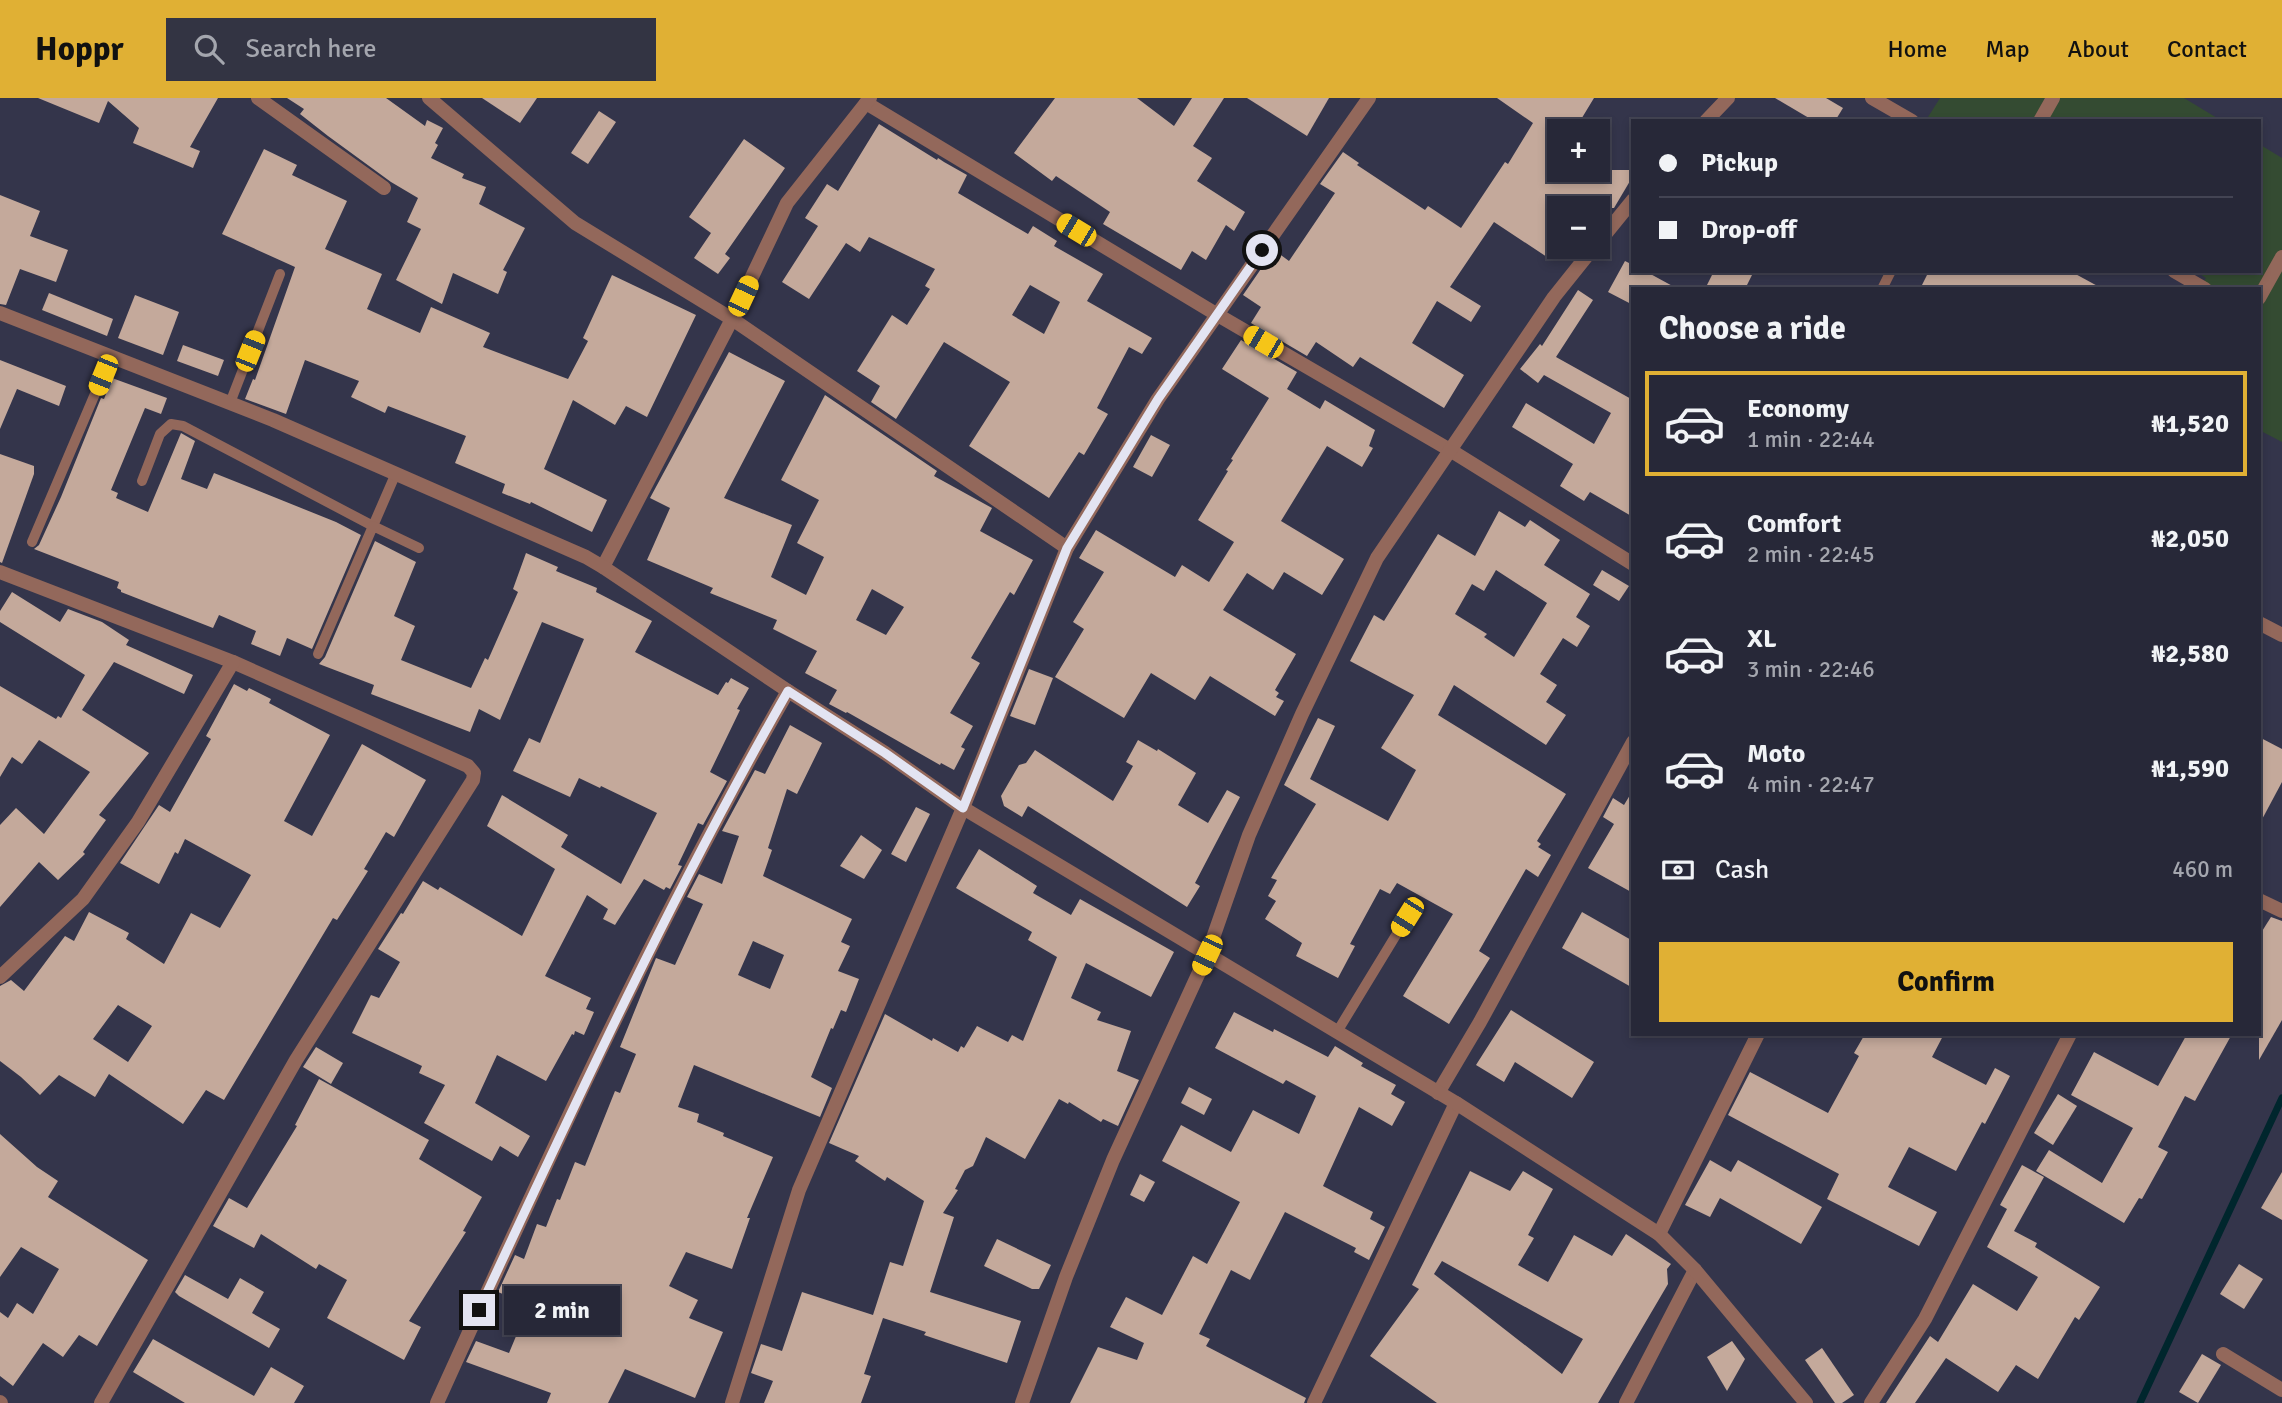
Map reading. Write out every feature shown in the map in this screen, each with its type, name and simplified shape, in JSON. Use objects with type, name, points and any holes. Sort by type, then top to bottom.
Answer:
[{"type":"street","points":[[258,98],[384,188]]},
{"type":"street","points":[[429,98],[575,223],[732,319],[1067,548]]},
{"type":"street","points":[[732,1403],[799,1190],[963,808],[1067,548],[1158,399],[1369,98]]},
{"type":"street","points":[[1708,119],[1728,98]]},
{"type":"street","points":[[1872,98],[1909,119]]},
{"type":"street","points":[[2041,119],[2053,98]]},
{"type":"street","points":[[603,567],[732,319],[787,203],[868,101],[1216,314],[1450,450],[1631,563]]},
{"type":"street","points":[[1610,228],[1631,202]]},
{"type":"street","points":[[2261,294],[2282,257]]},
{"type":"street","points":[[1022,1403],[1066,1277],[1113,1160],[1207,955],[1249,835],[1377,558],[1554,297],[1585,259]]},
{"type":"street","points":[[2177,273],[2202,287]]},
{"type":"street","points":[[0,313],[230,403],[396,472],[603,567],[885,753],[963,808],[1456,1103],[1659,1234],[1695,1269],[1806,1403]]},
{"type":"street","points":[[0,572],[233,662],[468,766],[474,773],[296,1060],[101,1403]]},
{"type":"street","points":[[2261,624],[2282,635]]},
{"type":"street","points":[[0,977],[83,899],[138,822],[233,662]]},
{"type":"street","points":[[437,1403],[578,1095],[742,771],[788,691]]},
{"type":"street","points":[[1438,1093],[1480,1023],[1631,746]]},
{"type":"street","points":[[2261,901],[2282,911]]},
{"type":"street","points":[[1659,1234],[1757,1036]]},
{"type":"street","points":[[1871,1403],[1925,1319],[2069,1036]]},
{"type":"street","points":[[1314,1403],[1456,1103]]},
{"type":"street","points":[[1626,1403],[1695,1269]]},
{"type":"street","points":[[2223,1354],[2282,1391]]},
{"type":"lane","points":[[230,403],[280,274]]},
{"type":"lane","points":[[32,542],[103,375],[114,358]]},
{"type":"lane","points":[[142,481],[160,434],[171,424],[183,426],[419,548]]},
{"type":"lane","points":[[318,654],[396,472]]},
{"type":"lane","points":[[1337,1032],[1407,917]]},
{"type":"green space","points":[[1940,98],[2184,98],[2219,119],[1931,119],[1928,117]]},
{"type":"green space","points":[[2261,145],[2282,158],[2282,442],[2261,431],[2261,287],[2200,287],[2206,278],[2198,273],[2261,273]]},
{"type":"building","points":[[38,98],[218,98],[190,147],[200,151],[193,168],[133,143],[139,128],[108,101],[99,123]]},
{"type":"building","points":[[287,98],[386,98],[425,126],[427,120],[443,128],[431,158],[464,174],[462,178],[486,187],[479,204],[525,228],[503,270],[507,272],[498,294],[453,273],[442,304],[396,280],[421,229],[407,222],[418,198],[391,182],[328,136],[300,114],[304,109]]},
{"type":"building","points":[[482,98],[537,98],[520,123]]},
{"type":"building","points":[[1055,98],[1137,98],[1174,126],[1192,98],[1224,98],[1193,146],[1212,158],[1197,181],[1245,212],[1234,231],[1226,225],[1206,260],[1192,251],[1181,270],[1103,224],[1110,212],[1056,176],[1052,181],[1014,153]]},
{"type":"building","points":[[1247,98],[1329,98],[1307,136]]},
{"type":"building","points":[[1497,98],[1594,98],[1581,119],[1547,119],[1547,182],[1610,182],[1610,170],[1631,170],[1631,179],[1614,208],[1610,208],[1610,196],[1547,196],[1547,257],[1494,222],[1450,287],[1481,306],[1471,322],[1437,301],[1412,343],[1464,375],[1444,408],[1360,357],[1353,367],[1316,342],[1307,356],[1251,323],[1261,307],[1243,295],[1274,250],[1289,261],[1335,193],[1320,184],[1343,152],[1359,163],[1357,165],[1425,210],[1428,206],[1461,228],[1505,162],[1508,164],[1533,123]]},
{"type":"building","points":[[1775,98],[1826,98],[1843,108],[1836,119],[1811,119]]},
{"type":"building","points":[[599,111],[616,122],[588,164],[571,153]]},
{"type":"building","points":[[879,124],[967,175],[958,193],[1028,234],[1033,226],[1057,241],[1054,246],[1103,274],[1087,301],[1152,338],[1142,354],[1129,347],[1097,408],[1108,414],[1084,455],[1079,452],[1049,498],[969,446],[1010,382],[944,342],[896,419],[871,402],[880,386],[857,371],[892,315],[907,325],[930,289],[925,286],[935,269],[869,237],[860,252],[846,243],[809,299],[782,282],[818,226],[805,218],[827,184],[838,191]],"holes":[[[1030,285],[1060,302],[1044,334],[1012,315]]]},
{"type":"building","points":[[744,139],[785,168],[725,254],[730,258],[718,274],[694,258],[711,233],[689,217]]},
{"type":"building","points":[[264,149],[297,165],[292,175],[347,201],[325,249],[382,274],[367,309],[420,333],[431,307],[490,333],[483,347],[568,379],[588,341],[583,338],[612,275],[696,315],[647,417],[626,406],[615,425],[573,400],[544,469],[607,500],[592,532],[531,502],[530,504],[502,493],[505,484],[455,463],[466,436],[388,406],[385,413],[351,397],[359,381],[305,360],[286,414],[245,399],[253,379],[255,380],[295,267],[222,234]]},
{"type":"building","points":[[0,195],[40,211],[30,236],[68,250],[56,282],[20,269],[6,305],[0,304]]},
{"type":"building","points":[[1625,261],[1631,264],[1631,273],[1649,273],[1674,287],[1631,287],[1631,304],[1608,292]]},
{"type":"building","points":[[1713,273],[1753,273],[1746,287],[1706,287]]},
{"type":"building","points":[[1928,273],[2074,273],[2099,287],[1921,287]]},
{"type":"building","points":[[1578,290],[1593,300],[1556,357],[1631,399],[1631,516],[1590,492],[1584,501],[1560,486],[1573,464],[1512,427],[1526,403],[1594,444],[1611,413],[1544,375],[1538,383],[1520,369],[1540,344],[1542,346]]},
{"type":"building","points":[[49,293],[113,319],[107,336],[42,310]]},
{"type":"building","points":[[135,295],[179,312],[163,355],[118,338]]},
{"type":"building","points":[[1241,340],[1297,372],[1287,389],[1320,409],[1325,400],[1375,430],[1369,446],[1373,448],[1362,467],[1327,446],[1281,521],[1344,559],[1322,595],[1284,572],[1273,590],[1247,573],[1223,610],[1296,654],[1275,690],[1279,693],[1276,697],[1284,701],[1275,716],[1210,676],[1195,700],[1151,673],[1124,718],[1055,677],[1084,629],[1073,622],[1104,572],[1079,558],[1096,530],[1175,577],[1182,565],[1209,582],[1234,542],[1198,520],[1228,471],[1226,470],[1233,460],[1231,459],[1269,398],[1222,369]]},
{"type":"building","points":[[183,345],[224,360],[218,376],[177,361]]},
{"type":"building","points":[[729,352],[785,381],[724,498],[792,525],[771,577],[806,595],[824,557],[797,543],[819,500],[781,480],[825,395],[937,471],[934,476],[992,508],[980,531],[1033,560],[1014,595],[1010,592],[971,658],[980,663],[950,713],[973,726],[961,747],[965,749],[954,770],[941,763],[940,765],[829,704],[837,690],[805,673],[817,651],[773,629],[777,620],[710,593],[713,588],[647,560],[670,508],[650,498]],"holes":[[[872,589],[904,607],[886,635],[856,620]]]},
{"type":"building","points":[[0,360],[66,386],[59,406],[17,389],[0,429]]},
{"type":"building","points":[[112,378],[167,398],[161,414],[145,408],[111,490],[118,493],[116,498],[148,512],[181,433],[195,441],[181,479],[207,489],[214,473],[336,522],[361,535],[312,649],[287,638],[280,656],[251,644],[256,631],[219,615],[213,628],[121,592],[117,588],[119,582],[34,549],[39,545],[61,497],[101,398],[104,399]]},
{"type":"building","points":[[1151,435],[1170,445],[1152,477],[1133,467]]},
{"type":"building","points":[[0,454],[34,466],[34,474],[2,563],[0,562]]},
{"type":"building","points":[[1499,511],[1525,527],[1530,520],[1560,540],[1544,565],[1590,594],[1576,617],[1590,626],[1577,647],[1563,638],[1540,674],[1557,685],[1546,702],[1566,715],[1546,745],[1454,685],[1438,715],[1566,794],[1537,841],[1541,844],[1538,847],[1551,855],[1538,877],[1526,869],[1479,951],[1490,958],[1449,1024],[1403,996],[1453,914],[1397,883],[1390,894],[1380,889],[1350,944],[1355,946],[1338,978],[1296,956],[1302,943],[1265,919],[1276,901],[1268,896],[1277,880],[1271,878],[1316,804],[1284,785],[1318,718],[1335,726],[1310,779],[1388,821],[1416,770],[1381,748],[1414,695],[1350,661],[1374,615],[1384,621],[1438,534],[1475,556]],"holes":[[[1496,570],[1547,603],[1514,657],[1484,637],[1487,634],[1455,614],[1472,584],[1484,591]]]},
{"type":"building","points":[[375,541],[416,562],[394,616],[415,626],[401,660],[471,688],[485,658],[488,660],[518,592],[513,589],[526,553],[558,567],[556,571],[597,588],[596,592],[652,621],[635,652],[718,695],[731,678],[749,688],[710,772],[727,781],[703,825],[698,823],[670,889],[666,887],[664,890],[644,879],[615,925],[603,919],[608,909],[587,895],[545,976],[591,998],[586,1009],[594,1012],[584,1035],[575,1031],[574,1035],[572,1034],[546,1081],[497,1055],[475,1103],[530,1136],[518,1157],[500,1146],[492,1161],[424,1123],[445,1085],[419,1073],[422,1066],[352,1033],[371,995],[379,998],[400,962],[378,949],[423,881],[438,890],[440,887],[522,936],[555,869],[487,826],[502,795],[568,835],[561,847],[621,884],[657,813],[579,778],[570,797],[513,771],[529,738],[540,743],[584,639],[542,622],[500,720],[479,709],[470,732],[371,694],[374,685],[319,664],[325,657]]},
{"type":"building","points":[[1602,570],[1629,586],[1619,601],[1593,585]]},
{"type":"building","points":[[12,592],[60,622],[68,609],[102,622],[129,640],[126,645],[193,675],[184,694],[114,662],[82,710],[149,753],[99,815],[106,820],[83,852],[85,854],[58,880],[39,862],[0,907],[0,825],[16,808],[44,834],[90,772],[39,740],[22,764],[12,757],[0,777],[0,686],[56,719],[58,716],[61,718],[85,675],[0,622],[0,611]]},
{"type":"building","points":[[1029,669],[1053,678],[1035,725],[1010,716]]},
{"type":"building","points":[[234,684],[271,699],[269,703],[330,735],[284,821],[312,836],[362,744],[426,780],[394,837],[386,832],[364,869],[368,871],[337,920],[333,918],[224,1100],[206,1090],[183,1124],[109,1074],[95,1097],[59,1075],[40,1095],[0,1061],[0,986],[11,980],[24,991],[65,936],[74,941],[89,912],[129,933],[126,939],[164,964],[191,913],[220,928],[251,875],[185,839],[178,854],[175,852],[159,884],[120,863],[159,805],[170,812],[211,739],[206,736]],"holes":[[[118,1005],[152,1026],[128,1062],[93,1039]]]},
{"type":"building","points":[[790,725],[822,743],[797,794],[787,789],[768,848],[772,850],[763,876],[852,919],[841,942],[850,946],[838,971],[859,979],[846,1012],[841,1010],[833,1029],[831,1028],[811,1077],[832,1088],[820,1117],[694,1065],[678,1107],[699,1114],[697,1122],[724,1133],[723,1136],[773,1157],[747,1218],[750,1218],[732,1269],[686,1252],[669,1286],[698,1300],[689,1318],[723,1332],[695,1398],[625,1369],[608,1403],[547,1403],[551,1393],[466,1362],[476,1341],[509,1353],[529,1305],[498,1292],[515,1255],[524,1259],[537,1224],[546,1227],[575,1162],[585,1166],[615,1091],[620,1093],[636,1054],[620,1047],[656,958],[675,965],[703,904],[687,897],[699,874],[722,884],[739,836],[722,831],[755,770],[765,774]],"holes":[[[753,941],[784,955],[770,989],[738,975]]]},
{"type":"building","points":[[2261,738],[2282,749],[2282,782],[2261,821]]},
{"type":"building","points":[[1138,740],[1196,773],[1178,805],[1208,823],[1227,790],[1240,797],[1195,883],[1200,886],[1187,907],[1028,806],[1022,817],[1004,806],[1001,796],[1019,765],[1026,763],[1035,750],[1113,801],[1133,766],[1126,762]]},
{"type":"building","points":[[1631,793],[1631,892],[1588,868],[1614,824],[1603,817],[1613,798],[1624,805]]},
{"type":"building","points":[[916,807],[930,814],[906,862],[891,854]]},
{"type":"building","points":[[861,835],[882,850],[864,879],[840,866]]},
{"type":"building","points":[[979,849],[1037,886],[1033,893],[1071,915],[1080,899],[1174,952],[1151,997],[1086,963],[1071,998],[1101,1012],[1097,1020],[1131,1031],[1117,1071],[1139,1080],[1118,1126],[1103,1119],[1101,1122],[1069,1102],[1068,1104],[1059,1099],[1025,1159],[986,1137],[973,1166],[965,1170],[955,1189],[958,1190],[943,1213],[954,1217],[930,1292],[1021,1321],[1007,1363],[883,1318],[864,1374],[871,1376],[861,1403],[764,1403],[773,1381],[751,1373],[761,1344],[782,1351],[802,1292],[873,1315],[890,1262],[903,1266],[924,1201],[887,1177],[885,1181],[855,1161],[859,1156],[829,1143],[885,1014],[932,1041],[933,1038],[958,1052],[961,1046],[964,1048],[977,1026],[1008,1042],[1012,1035],[1023,1041],[1057,957],[1028,940],[1032,932],[956,888]]},
{"type":"building","points":[[1582,912],[1631,940],[1631,987],[1562,948]]},
{"type":"building","points":[[2271,917],[2282,921],[2282,1020],[2259,1060],[2261,1036],[2261,933]]},
{"type":"building","points":[[1511,1010],[1594,1062],[1572,1098],[1515,1062],[1504,1082],[1476,1065]]},
{"type":"building","points":[[1234,1012],[1328,1057],[1335,1046],[1363,1063],[1361,1066],[1396,1085],[1391,1094],[1405,1102],[1392,1126],[1359,1107],[1323,1186],[1373,1212],[1370,1219],[1385,1227],[1369,1260],[1354,1252],[1356,1248],[1285,1212],[1250,1280],[1231,1270],[1199,1334],[1210,1339],[1206,1346],[1306,1398],[1304,1403],[1070,1403],[1098,1347],[1137,1360],[1144,1343],[1110,1327],[1126,1297],[1162,1315],[1193,1256],[1207,1264],[1240,1202],[1162,1161],[1181,1125],[1231,1152],[1253,1110],[1299,1134],[1316,1096],[1286,1080],[1283,1084],[1215,1048]]},
{"type":"building","points":[[1864,1036],[1943,1036],[1932,1057],[1986,1085],[1995,1068],[2010,1076],[1956,1171],[1909,1147],[1888,1187],[1937,1212],[1919,1246],[1827,1199],[1839,1174],[1728,1115],[1750,1072],[1828,1113],[1859,1056],[1854,1053]]},
{"type":"building","points":[[2186,1036],[2231,1036],[2195,1101],[2185,1096],[2158,1147],[2168,1152],[2142,1199],[2139,1198],[2124,1223],[2036,1171],[2049,1150],[2102,1183],[2133,1128],[2071,1095],[2094,1052],[2158,1086]]},
{"type":"building","points":[[316,1047],[343,1063],[331,1084],[303,1067]]},
{"type":"building","points":[[319,1079],[429,1140],[419,1159],[482,1197],[463,1231],[466,1232],[409,1321],[421,1327],[404,1360],[327,1318],[347,1280],[319,1264],[316,1269],[261,1234],[254,1248],[213,1226],[229,1198],[247,1208],[297,1126],[295,1125]]},
{"type":"building","points":[[1189,1087],[1212,1099],[1204,1115],[1181,1103]]},
{"type":"building","points":[[2058,1094],[2077,1106],[2053,1145],[2034,1133]]},
{"type":"building","points":[[0,1134],[37,1167],[58,1181],[48,1197],[148,1260],[97,1346],[79,1335],[63,1357],[43,1343],[13,1386],[0,1376],[0,1312],[8,1318],[17,1303],[33,1314],[59,1269],[21,1247],[0,1277]]},
{"type":"building","points":[[1710,1160],[1731,1172],[1738,1160],[1822,1207],[1801,1244],[1720,1198],[1710,1217],[1685,1205]]},
{"type":"building","points":[[2022,1165],[2044,1177],[2014,1231],[2037,1243],[2035,1247],[2100,1287],[2079,1320],[2075,1317],[2038,1379],[2016,1365],[1998,1392],[1946,1358],[1915,1403],[1886,1403],[1930,1336],[1938,1342],[1973,1284],[2017,1311],[2038,1277],[1987,1247],[2007,1209],[2000,1205]]},
{"type":"building","points":[[1470,1171],[1510,1191],[1523,1171],[1553,1189],[1528,1235],[1534,1238],[1518,1265],[1548,1282],[1574,1235],[1612,1256],[1626,1234],[1671,1264],[1667,1269],[1668,1284],[1598,1403],[1437,1403],[1370,1356],[1419,1289],[1412,1285]],"holes":[[[1442,1261],[1583,1339],[1562,1374],[1434,1274]]]},
{"type":"building","points":[[2282,1172],[2282,1220],[2261,1208]]},
{"type":"building","points":[[1140,1174],[1155,1182],[1144,1202],[1130,1195]]},
{"type":"building","points":[[997,1239],[1051,1265],[1039,1289],[1032,1289],[984,1266]]},
{"type":"building","points":[[2239,1264],[2263,1279],[2244,1309],[2220,1294]]},
{"type":"building","points":[[185,1275],[228,1299],[240,1278],[264,1292],[252,1313],[280,1329],[269,1348],[179,1296],[175,1292]]},
{"type":"building","points":[[153,1339],[254,1396],[271,1367],[304,1386],[294,1403],[185,1403],[133,1372]]},
{"type":"building","points":[[1732,1341],[1745,1359],[1727,1391],[1707,1357]]},
{"type":"building","points":[[1822,1348],[1854,1395],[1842,1403],[1835,1403],[1805,1360]]},
{"type":"building","points":[[2202,1354],[2221,1365],[2198,1403],[2179,1392]]},
{"type":"waterway","points":[[2140,1403],[2282,1098]]},
{"type":"route","points":[[479,1310],[578,1095],[742,771],[788,691],[885,753],[963,808],[1067,548],[1158,399],[1262,250]]}]
